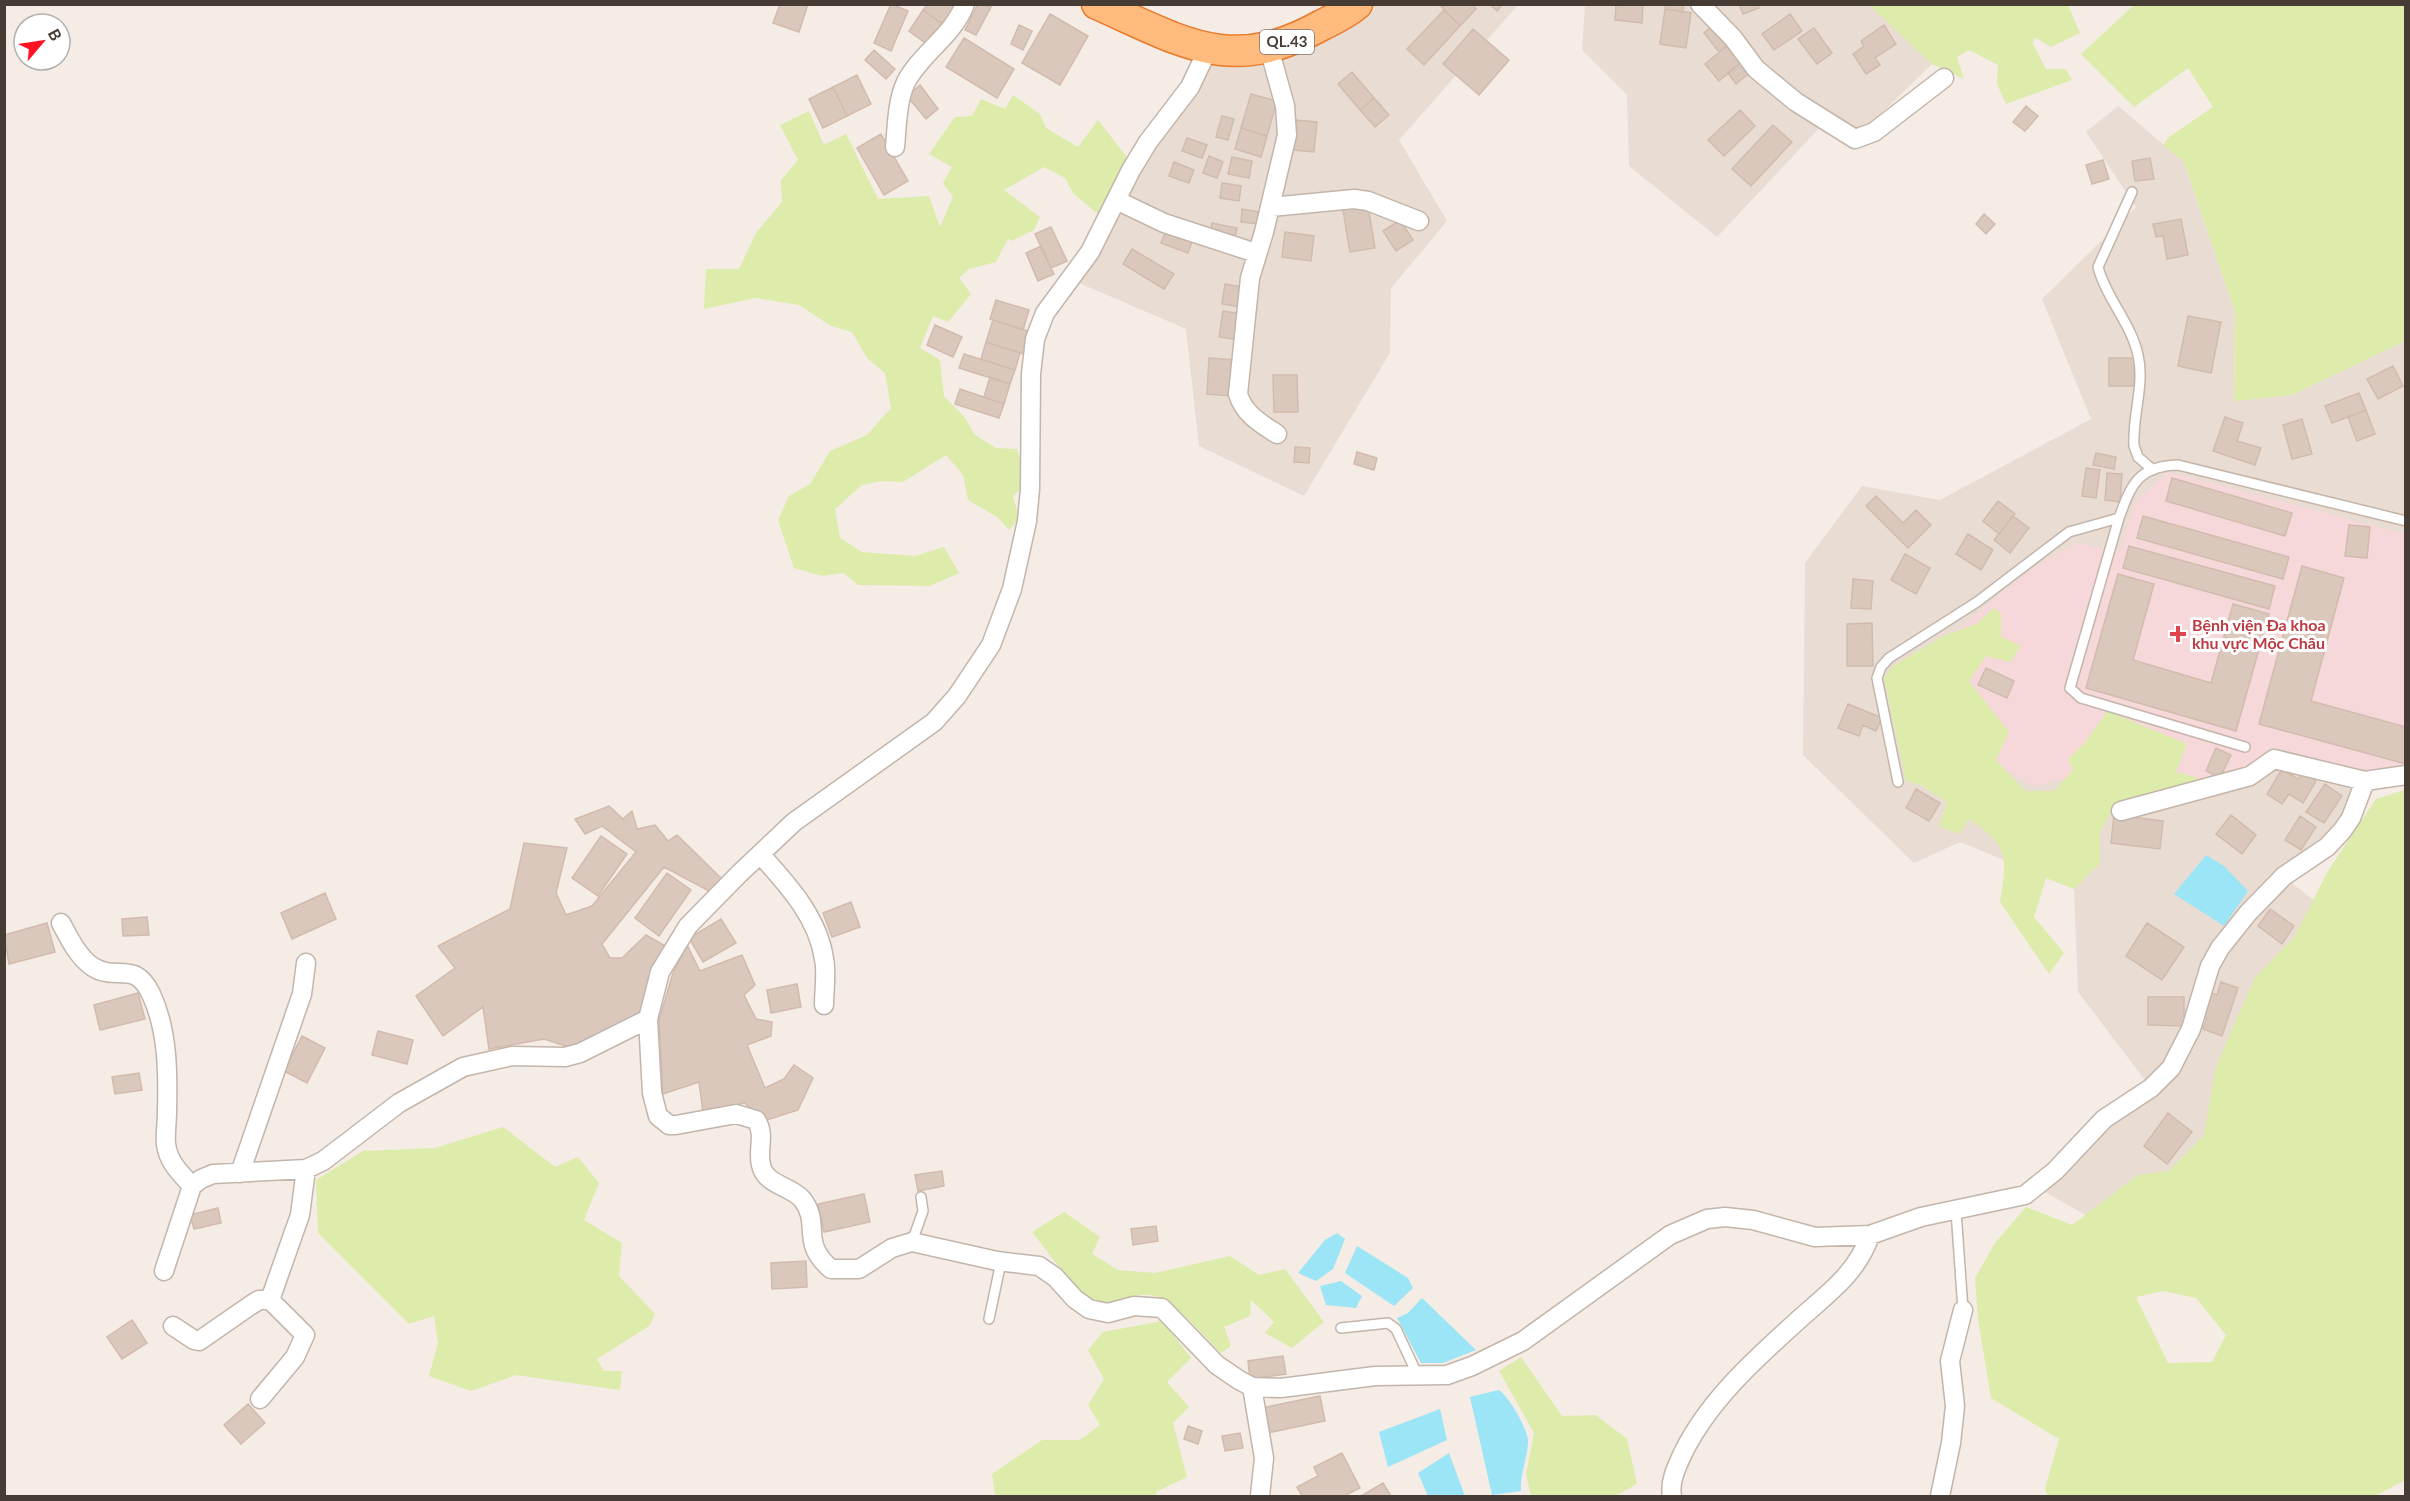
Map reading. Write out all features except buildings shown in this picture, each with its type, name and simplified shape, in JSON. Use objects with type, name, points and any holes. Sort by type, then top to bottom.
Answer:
[{"type":"highway","name":"QL.43","points":[[1097,4],[1174,38],[1208,49],[1247,52],[1269,48],[1302,36],[1358,4]]},
{"type":"street","points":[[895,147],[901,96],[906,81],[949,31],[965,4]]},
{"type":"street","points":[[1700,4],[1733,38],[1756,69],[1796,102],[1855,139],[1874,132],[1944,78]]},
{"type":"street","points":[[1269,48],[1288,120],[1287,135],[1271,207],[1250,278],[1238,394],[1241,404],[1254,420],[1277,434]]},
{"type":"street","points":[[1208,49],[1190,87],[1148,142],[1090,252],[1045,313],[1035,339],[1029,425],[1030,489],[1012,589],[991,645],[957,696],[934,722],[795,822],[688,926],[660,972],[648,1019],[652,1093],[658,1116],[669,1125],[736,1114],[756,1120],[761,1128],[761,1166],[771,1181],[801,1198],[810,1213],[813,1249],[831,1269],[859,1269],[892,1248],[912,1242],[1001,1262],[1039,1266],[1055,1277],[1075,1299],[1098,1312],[1123,1311],[1134,1306],[1162,1308],[1217,1365],[1252,1387],[1281,1388],[1375,1376],[1447,1375],[1496,1356],[1523,1341],[1670,1235],[1707,1220],[1725,1217],[1753,1220],[1815,1237],[1870,1235],[1921,1217],[2025,1195],[2055,1170],[2103,1119],[2151,1088],[2171,1068],[2192,1029],[2210,966],[2220,948],[2248,913],[2284,876],[2327,847],[2342,831],[2351,818],[2365,781]]},
{"type":"street","points":[[1271,207],[1341,199],[1361,200],[1419,221]]},
{"type":"street","points":[[1116,200],[1164,223],[1256,253]]},
{"type":"street","points":[[2121,811],[2250,776],[2274,759],[2365,781],[2406,775]]},
{"type":"street","points":[[760,854],[785,881],[813,923],[825,961],[824,1005]]},
{"type":"street","points":[[61,923],[81,956],[94,968],[141,978],[149,992],[168,1057],[166,1146],[174,1167],[192,1186]]},
{"type":"street","points":[[240,1173],[302,994],[306,963]]},
{"type":"street","points":[[164,1271],[192,1186],[201,1179],[213,1174],[306,1169],[323,1161],[399,1103],[463,1068],[488,1059],[512,1056],[565,1057],[580,1053],[648,1019]]},
{"type":"street","points":[[270,1300],[300,1215],[306,1169]]},
{"type":"street","points":[[1672,1497],[1670,1489],[1677,1466],[1693,1432],[1710,1409],[1781,1336],[1852,1272],[1864,1255],[1870,1235]]},
{"type":"street","points":[[173,1326],[194,1340],[200,1341],[259,1300],[270,1300],[305,1335],[294,1357],[260,1399]]},
{"type":"street","points":[[1940,1497],[1951,1443],[1955,1406],[1950,1361],[1963,1310]]},
{"type":"street","points":[[1252,1387],[1264,1458],[1260,1497]]},
{"type":"lane","points":[[2132,192],[2098,267],[2132,336],[2138,354],[2141,372],[2134,446],[2138,457],[2153,470]]},
{"type":"lane","points":[[2245,747],[2081,698],[2070,688],[2119,518],[2132,484],[2165,465],[2178,465],[2406,521]]},
{"type":"lane","points":[[1898,782],[1877,678],[1881,667],[1889,658],[1977,602],[2053,542],[2069,532],[2119,518]]},
{"type":"lane","points":[[912,1242],[923,1211],[921,1197]]},
{"type":"lane","points":[[1956,1210],[1963,1310]]},
{"type":"lane","points":[[989,1319],[1001,1262]]},
{"type":"lane","points":[[1341,1328],[1388,1323],[1396,1329],[1418,1376]]},
{"type":"shaded area","points":[[1869,4],[1932,64],[1855,139],[1826,121],[1717,237],[1629,166],[1627,95],[1582,50],[1585,5]]},
{"type":"shaded area","points":[[1354,5],[1518,5],[1399,140],[1447,221],[1391,288],[1390,353],[1304,496],[1199,446],[1186,329],[1070,279],[1208,49],[1247,52]]},
{"type":"shaded area","points":[[2118,106],[2184,162],[2235,312],[2234,401],[2292,395],[2405,341],[2405,775],[2365,781],[2351,818],[2284,877],[2333,915],[2191,1172],[2105,1226],[2036,1187],[2151,1088],[2078,992],[2074,889],[1960,842],[1914,863],[1803,755],[1805,563],[1862,486],[1940,500],[2091,419],[2042,299],[2136,207],[2086,132]]},
{"type":"shaded area","name":"Bệnh viện Đa khoa khu vực Mộc Châu","points":[[2169,472],[2405,534],[2406,768],[2400,771],[2346,768],[2272,746],[2257,761],[2233,774],[2209,781],[2176,773],[2114,767],[2033,786],[1933,727],[1929,652],[2036,566],[2078,543],[2118,552],[2137,500]]},
{"type":"green space","points":[[1869,5],[2068,5],[2080,33],[2051,47],[2036,38],[2032,42],[2046,69],[2066,69],[2072,80],[2006,104],[1997,84],[1998,65],[1969,50],[1957,57],[1964,79],[1932,64]]},
{"type":"green space","points":[[2134,5],[2405,5],[2405,341],[2292,395],[2234,401],[2235,312],[2184,162],[2163,145],[2169,137],[2213,107],[2188,68],[2134,107],[2081,54]]},
{"type":"green space","points":[[1013,95],[1040,114],[1046,128],[1078,147],[1098,120],[1130,161],[1099,215],[1073,193],[1065,178],[1044,167],[1004,190],[1040,217],[1034,230],[1011,241],[1008,239],[996,262],[969,269],[959,278],[971,294],[948,322],[933,316],[920,348],[940,360],[944,396],[965,418],[975,435],[996,448],[1017,449],[1024,475],[1022,488],[1013,496],[1019,518],[1009,530],[997,517],[968,500],[963,475],[946,455],[903,482],[881,481],[862,485],[835,509],[840,538],[862,552],[915,556],[944,547],[959,573],[930,586],[858,585],[844,573],[822,576],[794,568],[778,520],[789,496],[810,484],[830,451],[867,435],[891,408],[885,373],[867,358],[852,332],[831,326],[799,305],[755,298],[704,309],[706,269],[739,269],[756,233],[782,202],[781,180],[798,160],[780,125],[809,111],[824,145],[846,134],[878,199],[929,196],[940,227],[953,197],[943,183],[952,167],[929,154],[955,117],[972,116],[981,99],[1005,109]]},
{"type":"green space","points":[[1994,608],[2001,613],[2001,637],[2021,646],[2010,662],[1986,656],[1969,681],[2009,732],[1996,760],[2025,791],[2054,791],[2073,770],[2068,759],[2087,740],[2107,711],[2187,744],[2176,772],[2209,781],[2114,807],[2100,832],[2100,863],[2074,889],[2046,878],[2034,917],[2064,953],[2049,974],[2000,902],[2004,863],[1999,846],[1969,819],[1959,834],[1939,826],[1947,802],[1921,785],[1906,781],[1884,678],[1893,666],[1943,636],[1976,624]]},
{"type":"green space","points":[[2405,790],[2405,1480],[2375,1496],[2048,1496],[2045,1489],[2059,1439],[1991,1398],[1978,1319],[1975,1278],[1995,1243],[2026,1207],[2072,1225],[2138,1175],[2169,1171],[2204,1135],[2216,1067],[2254,979],[2295,936],[2328,871],[2376,799]],"holes":[[[2163,1291],[2196,1298],[2226,1335],[2212,1362],[2168,1363],[2136,1297]]]},
{"type":"green space","points":[[503,1127],[555,1167],[578,1157],[599,1183],[584,1220],[622,1243],[619,1276],[655,1314],[649,1326],[597,1359],[604,1371],[622,1371],[620,1390],[516,1375],[471,1391],[429,1376],[438,1343],[434,1316],[409,1324],[318,1233],[316,1180],[363,1151],[435,1148]]},
{"type":"green space","points":[[1064,1212],[1100,1237],[1092,1254],[1118,1270],[1155,1273],[1230,1256],[1259,1275],[1285,1269],[1324,1322],[1292,1348],[1265,1333],[1274,1322],[1251,1300],[1250,1316],[1224,1327],[1231,1346],[1221,1353],[1179,1310],[1159,1298],[1142,1295],[1103,1303],[1088,1299],[1032,1232]]},
{"type":"green space","points":[[1162,1321],[1191,1358],[1167,1382],[1189,1407],[1173,1423],[1187,1477],[1156,1492],[1156,1496],[995,1496],[992,1474],[1042,1440],[1080,1440],[1100,1425],[1088,1405],[1104,1379],[1088,1350],[1103,1332]]},
{"type":"green space","points":[[1521,1357],[1562,1416],[1596,1415],[1627,1439],[1637,1484],[1615,1496],[1531,1496],[1526,1475],[1534,1433],[1499,1371]]},
{"type":"water","points":[[2206,855],[2224,866],[2248,891],[2224,926],[2174,894]]},
{"type":"water","points":[[1337,1233],[1345,1239],[1333,1269],[1316,1281],[1298,1273],[1325,1240]]},
{"type":"water","points":[[1357,1246],[1408,1278],[1413,1288],[1394,1306],[1345,1273]]},
{"type":"water","points":[[1341,1281],[1362,1296],[1356,1308],[1326,1305],[1320,1286]]},
{"type":"water","points":[[1422,1298],[1476,1350],[1443,1363],[1421,1363],[1397,1318],[1408,1313]]},
{"type":"water","points":[[1499,1390],[1518,1414],[1528,1443],[1521,1491],[1492,1495],[1470,1397]]},
{"type":"water","points":[[1440,1409],[1447,1440],[1388,1467],[1379,1432]]},
{"type":"water","points":[[1449,1453],[1465,1496],[1428,1496],[1418,1473]]},
{"type":"place","name":"Bệnh viện Đa khoa khu vực Mộc Châu","points":[[2178,634]]}]
